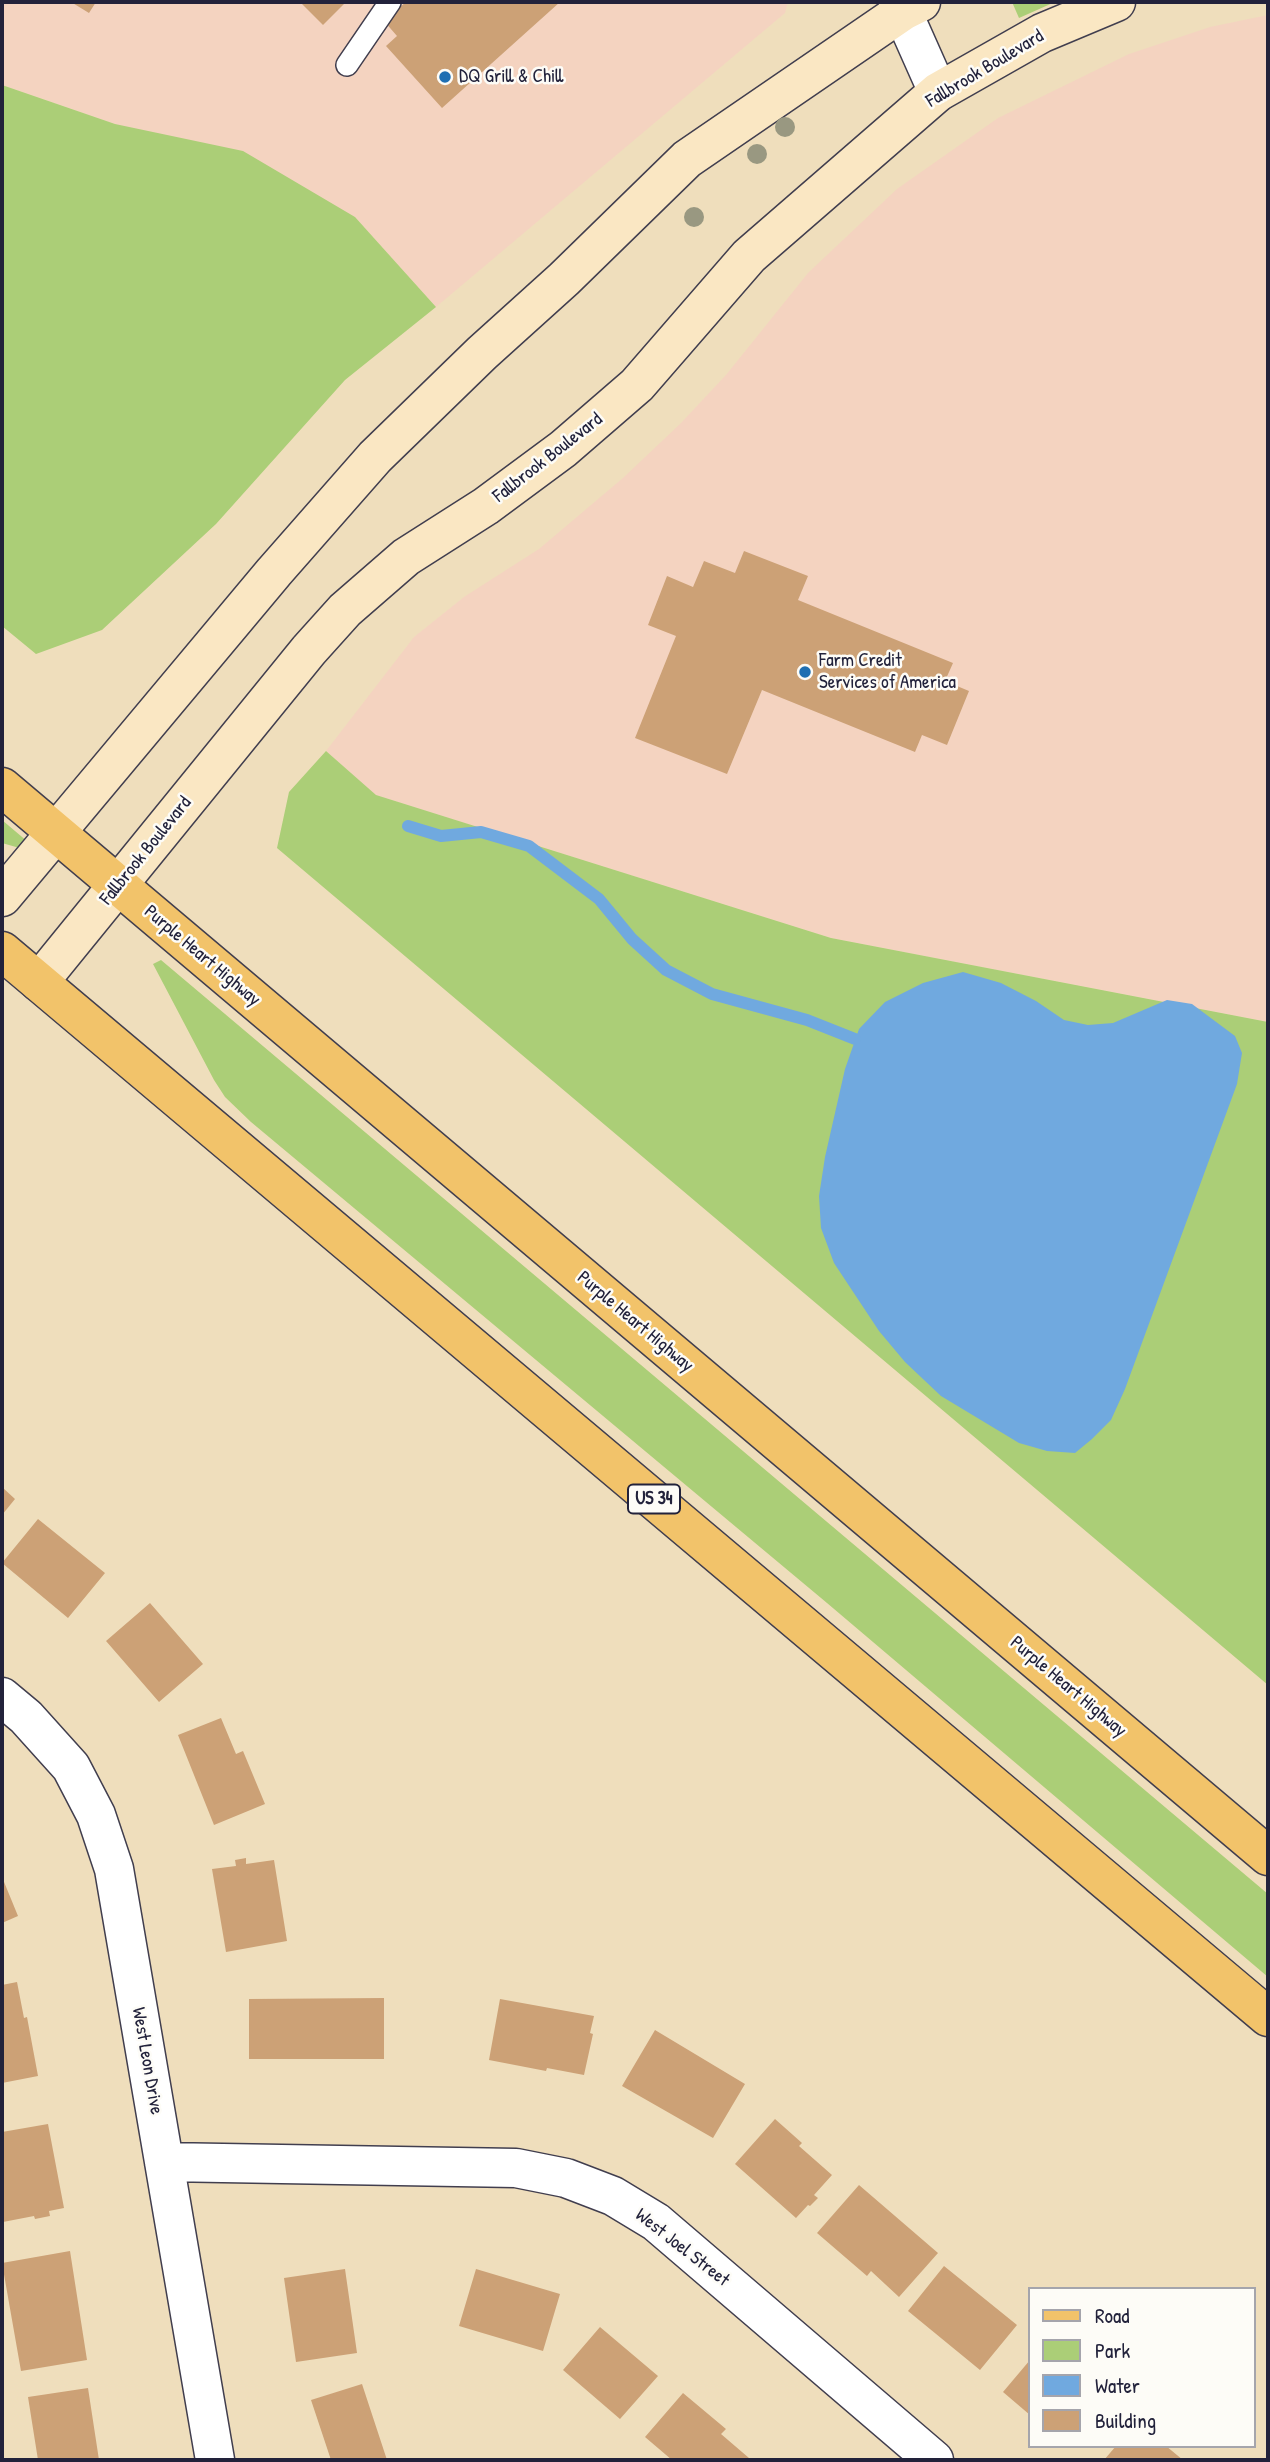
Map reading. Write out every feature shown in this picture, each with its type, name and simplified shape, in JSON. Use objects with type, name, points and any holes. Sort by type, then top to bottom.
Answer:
[{"type":"main road","name":"Purple Heart Highway","points":[[2,787],[1268,1856]]},
{"type":"main road","name":"US 34","points":[[2,951],[1268,2017]]},
{"type":"street","name":"Fallbrook Boulevard","points":[[39,982],[309,650],[345,610],[406,557],[486,506],[563,449],[637,385],[749,256],[938,92],[1042,33],[1116,2]]},
{"type":"street","points":[[2,897],[274,572],[375,457],[687,159],[907,5],[938,92]]},
{"type":"street","name":"West Leon Drive","points":[[2,1697],[26,1717],[71,1767],[96,1815],[114,1869],[215,2460]]},
{"type":"street","name":"West Joel Street","points":[[164,2162],[516,2168],[566,2178],[613,2196],[656,2222],[934,2460]]},
{"type":"lane","points":[[347,65],[390,2]]},
{"type":"shaded area","points":[[2,2],[788,2],[785,13],[436,307],[355,217],[115,124],[2,85]]},
{"type":"shaded area","points":[[1268,15],[1268,1022],[831,938],[375,795],[326,751],[414,637],[464,597],[539,549],[623,478],[680,424],[726,375],[808,273],[897,189],[998,118],[1129,54],[1210,27]]},
{"type":"green space","points":[[1012,2],[1055,2],[1019,18]]},
{"type":"green space","points":[[2,85],[115,124],[243,151],[355,217],[436,307],[345,380],[216,524],[102,630],[36,654],[2,626]]},
{"type":"green space","points":[[326,751],[376,795],[831,938],[1268,1022],[1268,1685],[277,848],[289,792]]},
{"type":"green space","points":[[2,820],[28,842],[23,849],[2,843]]},
{"type":"green space","points":[[161,960],[1268,1894],[1268,1977],[827,1603],[251,1122],[225,1097],[214,1080],[153,964]]},
{"type":"water","points":[[963,972],[1001,983],[1036,1001],[1064,1020],[1088,1025],[1113,1023],[1167,1000],[1192,1004],[1235,1036],[1242,1053],[1237,1084],[1125,1389],[1111,1420],[1075,1453],[1047,1451],[1019,1443],[941,1396],[905,1362],[879,1331],[834,1263],[821,1228],[819,1196],[825,1157],[845,1069],[859,1029],[885,1002],[923,983]]},
{"type":"building","points":[[71,2],[96,2],[89,13]]},
{"type":"building","points":[[300,2],[346,2],[323,25]]},
{"type":"building","name":"DQ Grill & Chill","points":[[406,2],[560,2],[442,108],[386,46],[397,36],[384,21]]},
{"type":"building","name":"Farm Credit Services of America","points":[[744,551],[808,576],[798,600],[953,663],[945,681],[969,691],[947,745],[922,735],[915,752],[762,690],[727,774],[635,738],[676,636],[648,625],[667,576],[693,587],[704,561],[735,573]]},
{"type":"building","points":[[2,1487],[15,1499],[2,1515]]},
{"type":"building","points":[[38,1519],[105,1573],[68,1618],[2,1563]]},
{"type":"building","points":[[150,1603],[203,1664],[159,1702],[106,1641]]},
{"type":"building","points":[[221,1718],[236,1754],[243,1751],[265,1804],[214,1825],[178,1735]]},
{"type":"building","points":[[246,1858],[246,1864],[274,1860],[287,1941],[226,1952],[212,1869],[236,1866],[235,1860]]},
{"type":"building","points":[[2,1877],[18,1916],[2,1923]]},
{"type":"building","points":[[17,1982],[24,2018],[27,2017],[38,2076],[2,2083],[2,1985]]},
{"type":"building","points":[[384,1998],[384,2059],[249,2059],[249,1999]]},
{"type":"building","points":[[500,1999],[594,2016],[584,2075],[489,2060]]},
{"type":"building","points":[[655,2030],[745,2084],[713,2138],[622,2086]]},
{"type":"building","points":[[775,2119],[802,2143],[799,2146],[832,2175],[814,2195],[818,2198],[796,2218],[735,2164]]},
{"type":"building","points":[[48,2124],[64,2208],[49,2211],[50,2216],[3,2222],[2,2132]]},
{"type":"building","points":[[859,2185],[938,2253],[899,2297],[871,2271],[867,2276],[817,2233]]},
{"type":"building","points":[[70,2251],[87,2360],[21,2371],[2,2263]]},
{"type":"building","points":[[944,2266],[1017,2325],[980,2370],[908,2311]]},
{"type":"building","points":[[345,2269],[357,2353],[296,2362],[284,2278]]},
{"type":"building","points":[[476,2269],[560,2294],[543,2351],[459,2326]]},
{"type":"building","points":[[600,2327],[658,2376],[620,2419],[563,2370]]},
{"type":"building","points":[[1028,2362],[1028,2413],[1003,2392]]},
{"type":"building","points":[[362,2384],[387,2460],[331,2460],[311,2400]]},
{"type":"building","points":[[88,2388],[99,2460],[38,2460],[28,2397]]},
{"type":"building","points":[[683,2393],[726,2429],[721,2434],[749,2458],[747,2460],[672,2460],[645,2437]]},
{"type":"building","points":[[1114,2448],[1168,2448],[1183,2460],[1104,2460]]},
{"type":"waterway","points":[[408,826],[441,836],[481,832],[529,846],[599,899],[632,939],[666,970],[712,994],[807,1020],[855,1039]]},
{"type":"place","name":"DQ Grill & Chill","points":[[445,77]]},
{"type":"place","name":"Farm Credit Services of America","points":[[805,672]]}]
